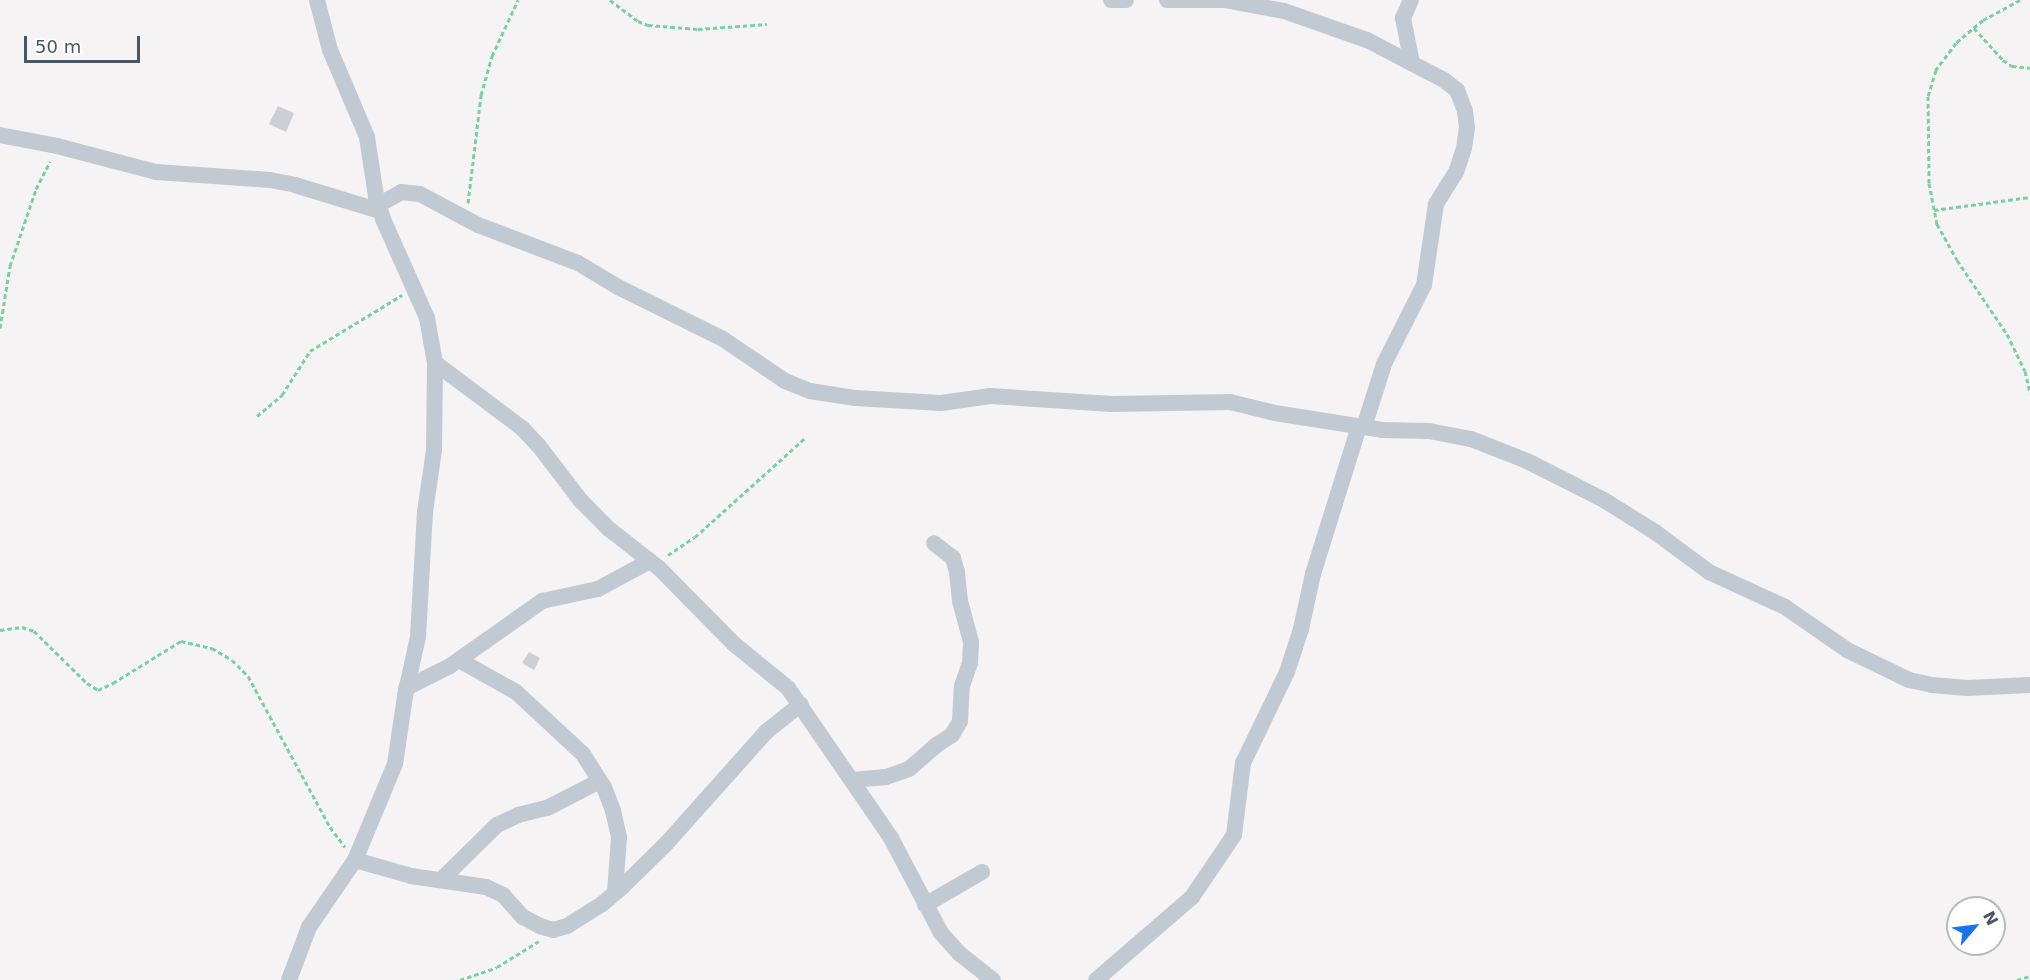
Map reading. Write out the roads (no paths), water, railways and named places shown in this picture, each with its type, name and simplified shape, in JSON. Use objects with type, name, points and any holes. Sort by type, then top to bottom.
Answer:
[{"type":"street","points":[[290,980],[309,927],[355,860],[395,764],[406,688],[418,637],[425,512],[434,450],[435,363],[427,318],[419,294],[379,208],[367,137],[330,51],[317,0]]},
{"type":"street","points":[[1111,0],[1126,0]]},
{"type":"street","points":[[1096,980],[1192,897],[1234,835],[1243,763],[1287,672],[1301,629],[1313,574],[1384,364],[1424,285],[1436,204],[1456,172],[1467,128],[1465,111],[1457,90],[1444,80],[1367,40],[1284,11],[1224,0],[1167,0]]},
{"type":"street","points":[[1411,0],[1403,18],[1412,63]]},
{"type":"street","points":[[0,135],[57,146],[156,172],[270,180],[379,208]]},
{"type":"street","points":[[379,208],[393,195],[409,192],[420,194],[466,220],[578,263],[618,287],[723,339],[785,381],[810,391],[855,398],[931,402],[991,396],[1112,404],[1230,402],[1275,413],[1361,427],[1429,431],[1471,439],[1527,461],[1604,500],[1655,532],[1709,572],[1785,607],[1847,650],[1909,680],[1932,685],[1967,688],[2030,685]]},
{"type":"street","points":[[435,363],[522,428],[539,446],[581,501],[609,529],[652,562],[734,644],[773,674],[801,704],[891,838],[925,905],[948,943],[993,980]]},
{"type":"street","points":[[852,780],[886,777],[909,769],[935,746],[952,735],[960,721],[962,686],[970,663],[971,642],[960,601],[953,558],[934,543]]},
{"type":"street","points":[[406,688],[459,660],[542,601],[598,589],[652,562]]},
{"type":"street","points":[[459,660],[516,692],[583,754],[600,781],[613,811],[619,837],[615,893]]},
{"type":"street","points":[[355,860],[389,871],[486,887],[503,895],[523,917],[553,930],[574,921],[615,893],[665,845],[767,731],[801,704]]},
{"type":"street","points":[[441,880],[497,825],[518,815],[547,808],[600,781]]},
{"type":"street","points":[[925,905],[981,872]]}]
